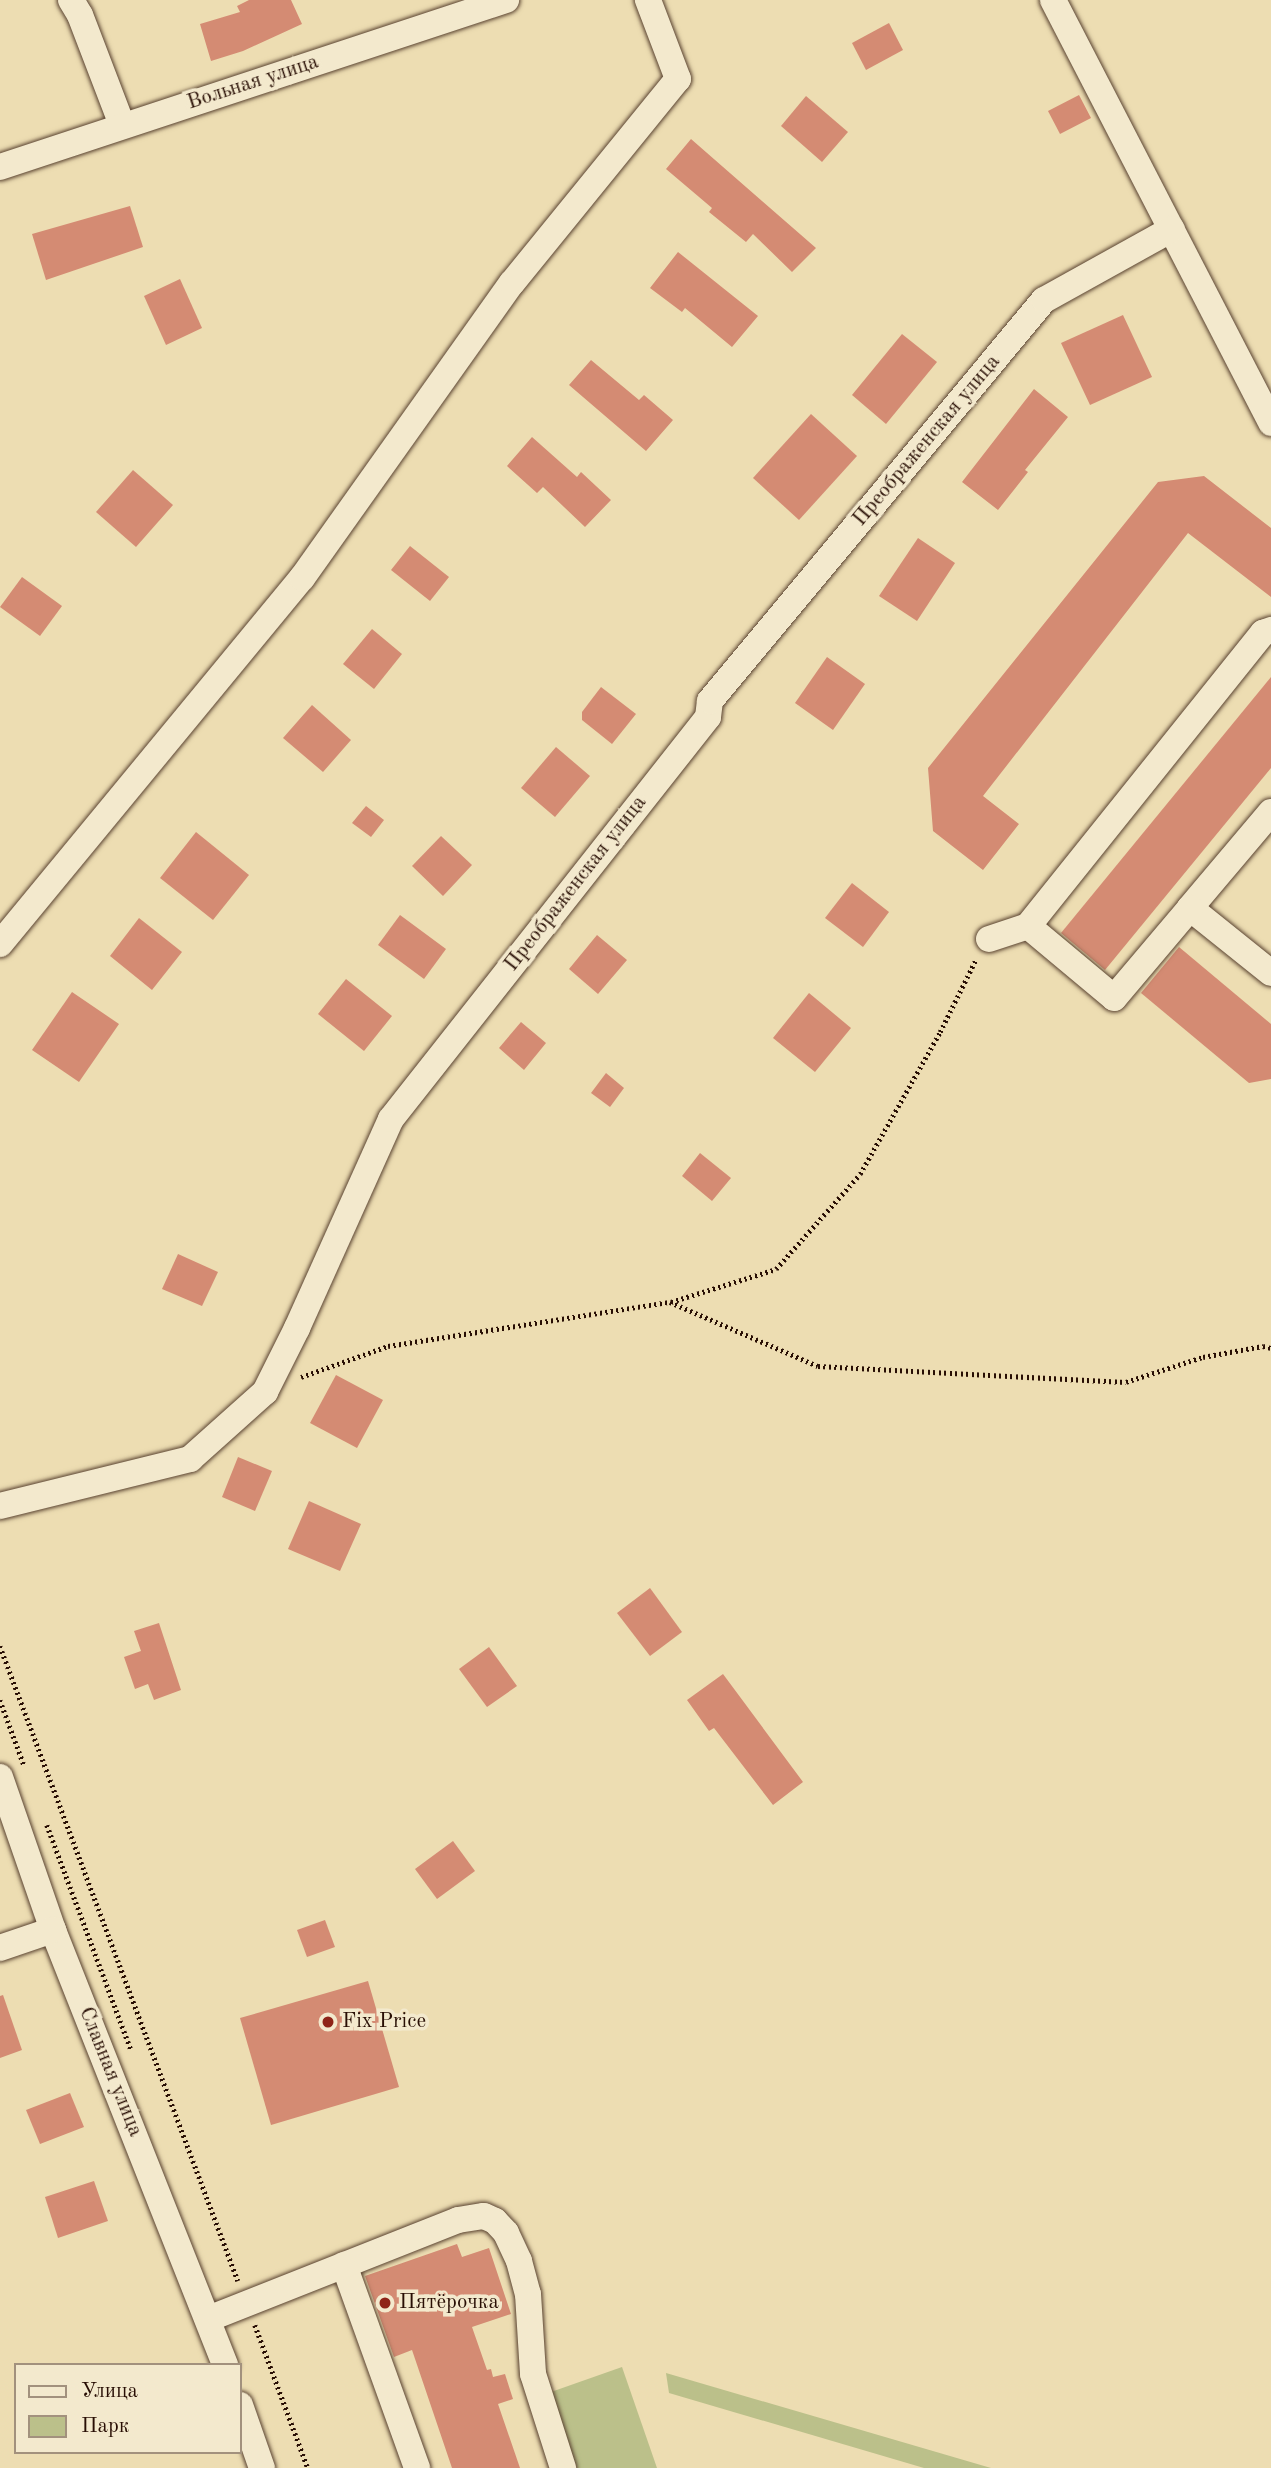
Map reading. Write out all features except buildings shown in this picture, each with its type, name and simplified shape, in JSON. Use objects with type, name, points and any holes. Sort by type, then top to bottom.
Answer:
[{"type":"street","points":[[71,0],[80,15],[122,125]]},
{"type":"street","name":"Вольная улица","points":[[0,167],[506,0]]},
{"type":"street","points":[[0,944],[302,578],[512,283],[678,79],[648,0]]},
{"type":"street","points":[[1053,0],[1271,423]]},
{"type":"street","name":"Преображенская улица","points":[[0,1506],[190,1459],[265,1392],[297,1328],[391,1119],[708,717],[710,701],[1044,300],[1172,229]]},
{"type":"street","points":[[989,939],[1028,926],[1263,634],[1271,630]]},
{"type":"street","points":[[1028,926],[1114,998],[1271,812]]},
{"type":"street","points":[[1190,908],[1271,973]]},
{"type":"street","name":"Славная улица","points":[[0,1777],[53,1930],[224,2363]]},
{"type":"street","points":[[0,1948],[53,1930]]},
{"type":"street","points":[[208,2319],[471,2216],[484,2216],[495,2221],[506,2233],[525,2283],[533,2374],[563,2468]]},
{"type":"street","points":[[344,2266],[417,2468]]},
{"type":"street","points":[[242,2411],[262,2468]]},
{"type":"path","points":[[265,1392],[388,1346],[670,1302],[776,1269],[860,1174],[989,939]]},
{"type":"path","points":[[670,1302],[818,1366],[1126,1382],[1203,1357],[1263,1346],[1271,1348]]},
{"type":"path","points":[[0,1646],[308,2468]]},
{"type":"green space","points":[[622,2367],[657,2468],[577,2468],[551,2392]]},
{"type":"green space","points":[[666,2373],[991,2468],[924,2468],[669,2393]]},
{"type":"place","name":"Fix Price","points":[[328,2022]]},
{"type":"place","name":"Пятёрочка","points":[[385,2303]]}]
